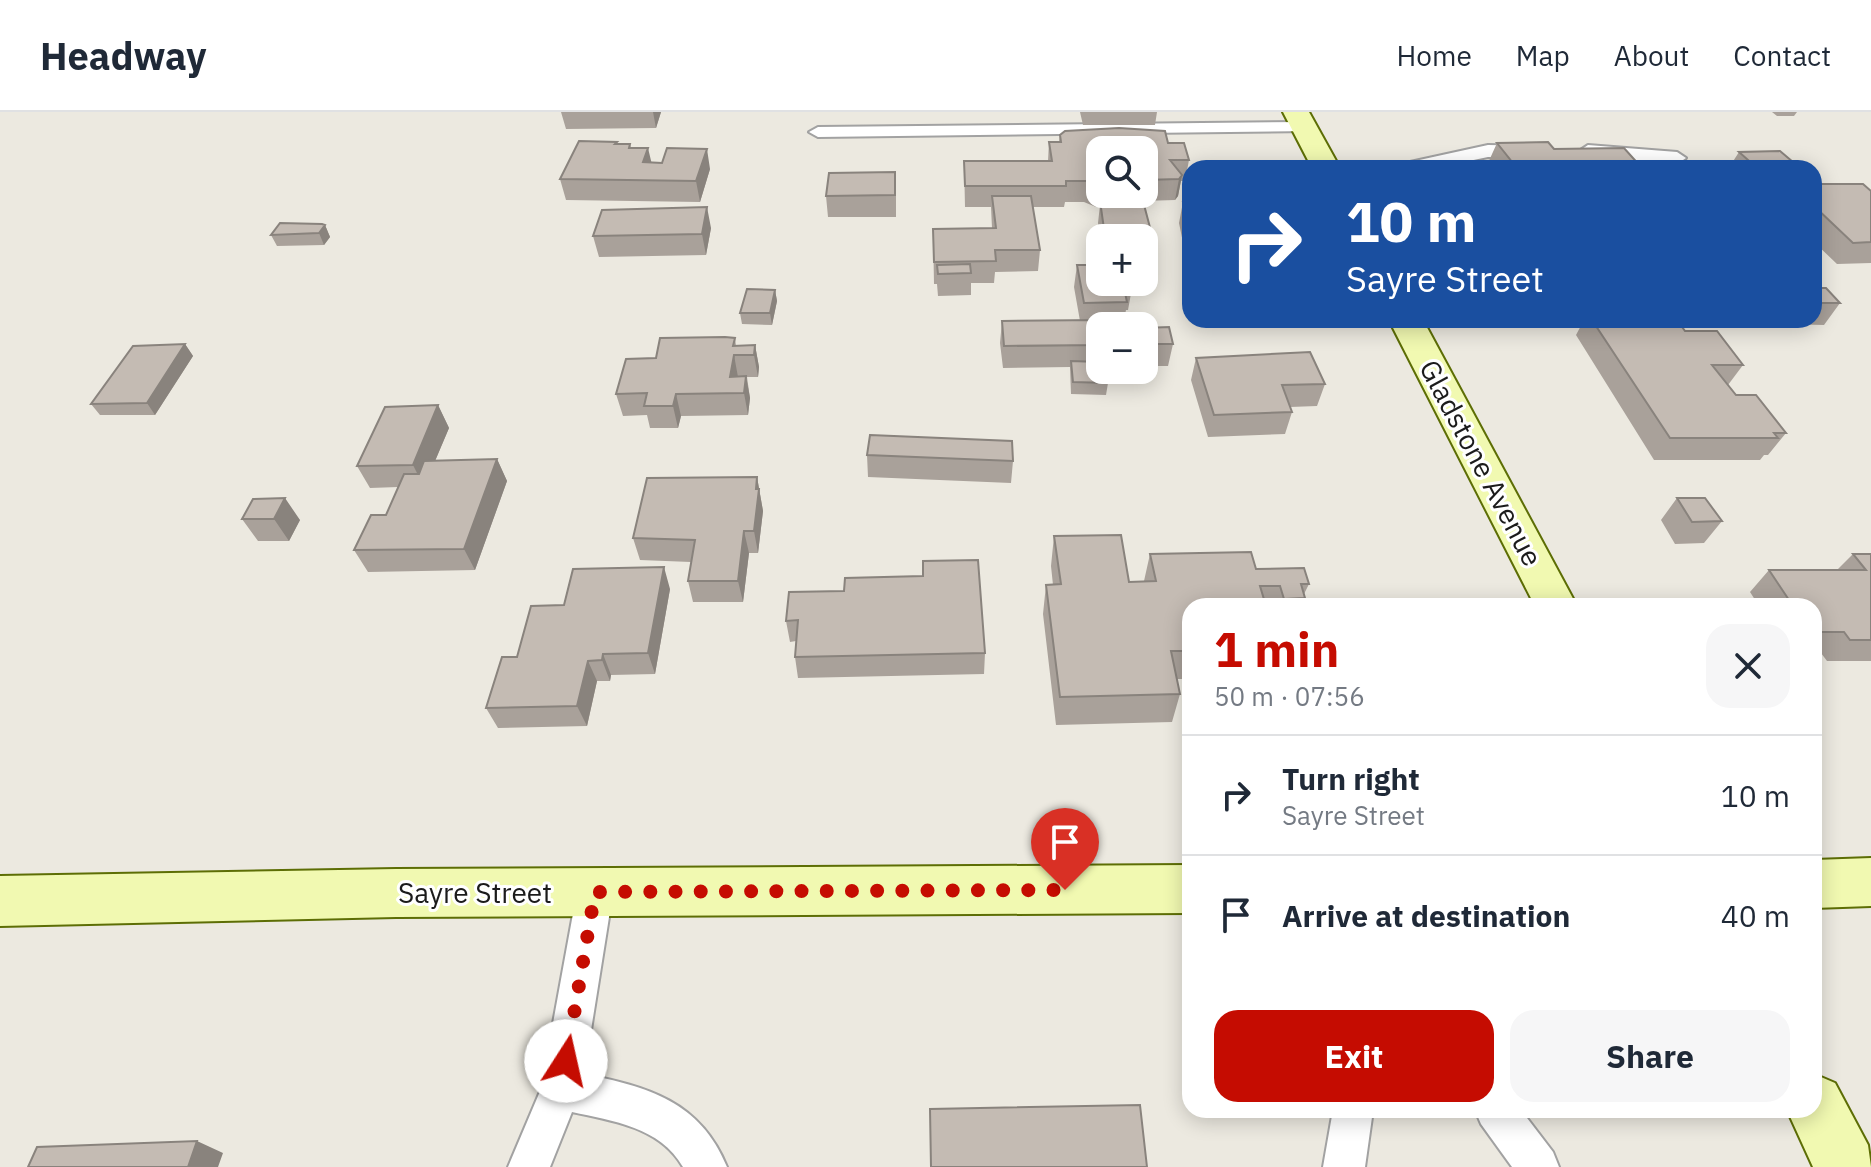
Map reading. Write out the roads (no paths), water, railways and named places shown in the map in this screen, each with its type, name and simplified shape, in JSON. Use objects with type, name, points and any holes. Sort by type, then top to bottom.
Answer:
[{"type":"street","points":[[1300,120],[1322,160]]},
{"type":"street","name":"Gladstone Avenue","points":[[1410,328],[1552,598]]},
{"type":"street","points":[[1822,884],[1871,882]]},
{"type":"street","name":"Sayre Street","points":[[0,901],[381,893],[1182,889]]},
{"type":"street","points":[[1821,1118],[1846,1167]]},
{"type":"lane","points":[[818,132],[1300,120]]},
{"type":"lane","points":[[1446,160],[1488,151],[1618,151],[1677,158]]},
{"type":"lane","points":[[529,1167],[561,1089],[595,892]]},
{"type":"lane","points":[[561,1089],[649,1109],[678,1127],[706,1167]]},
{"type":"lane","points":[[1344,1167],[1352,1118]]},
{"type":"lane","points":[[1501,1118],[1538,1167]]}]
